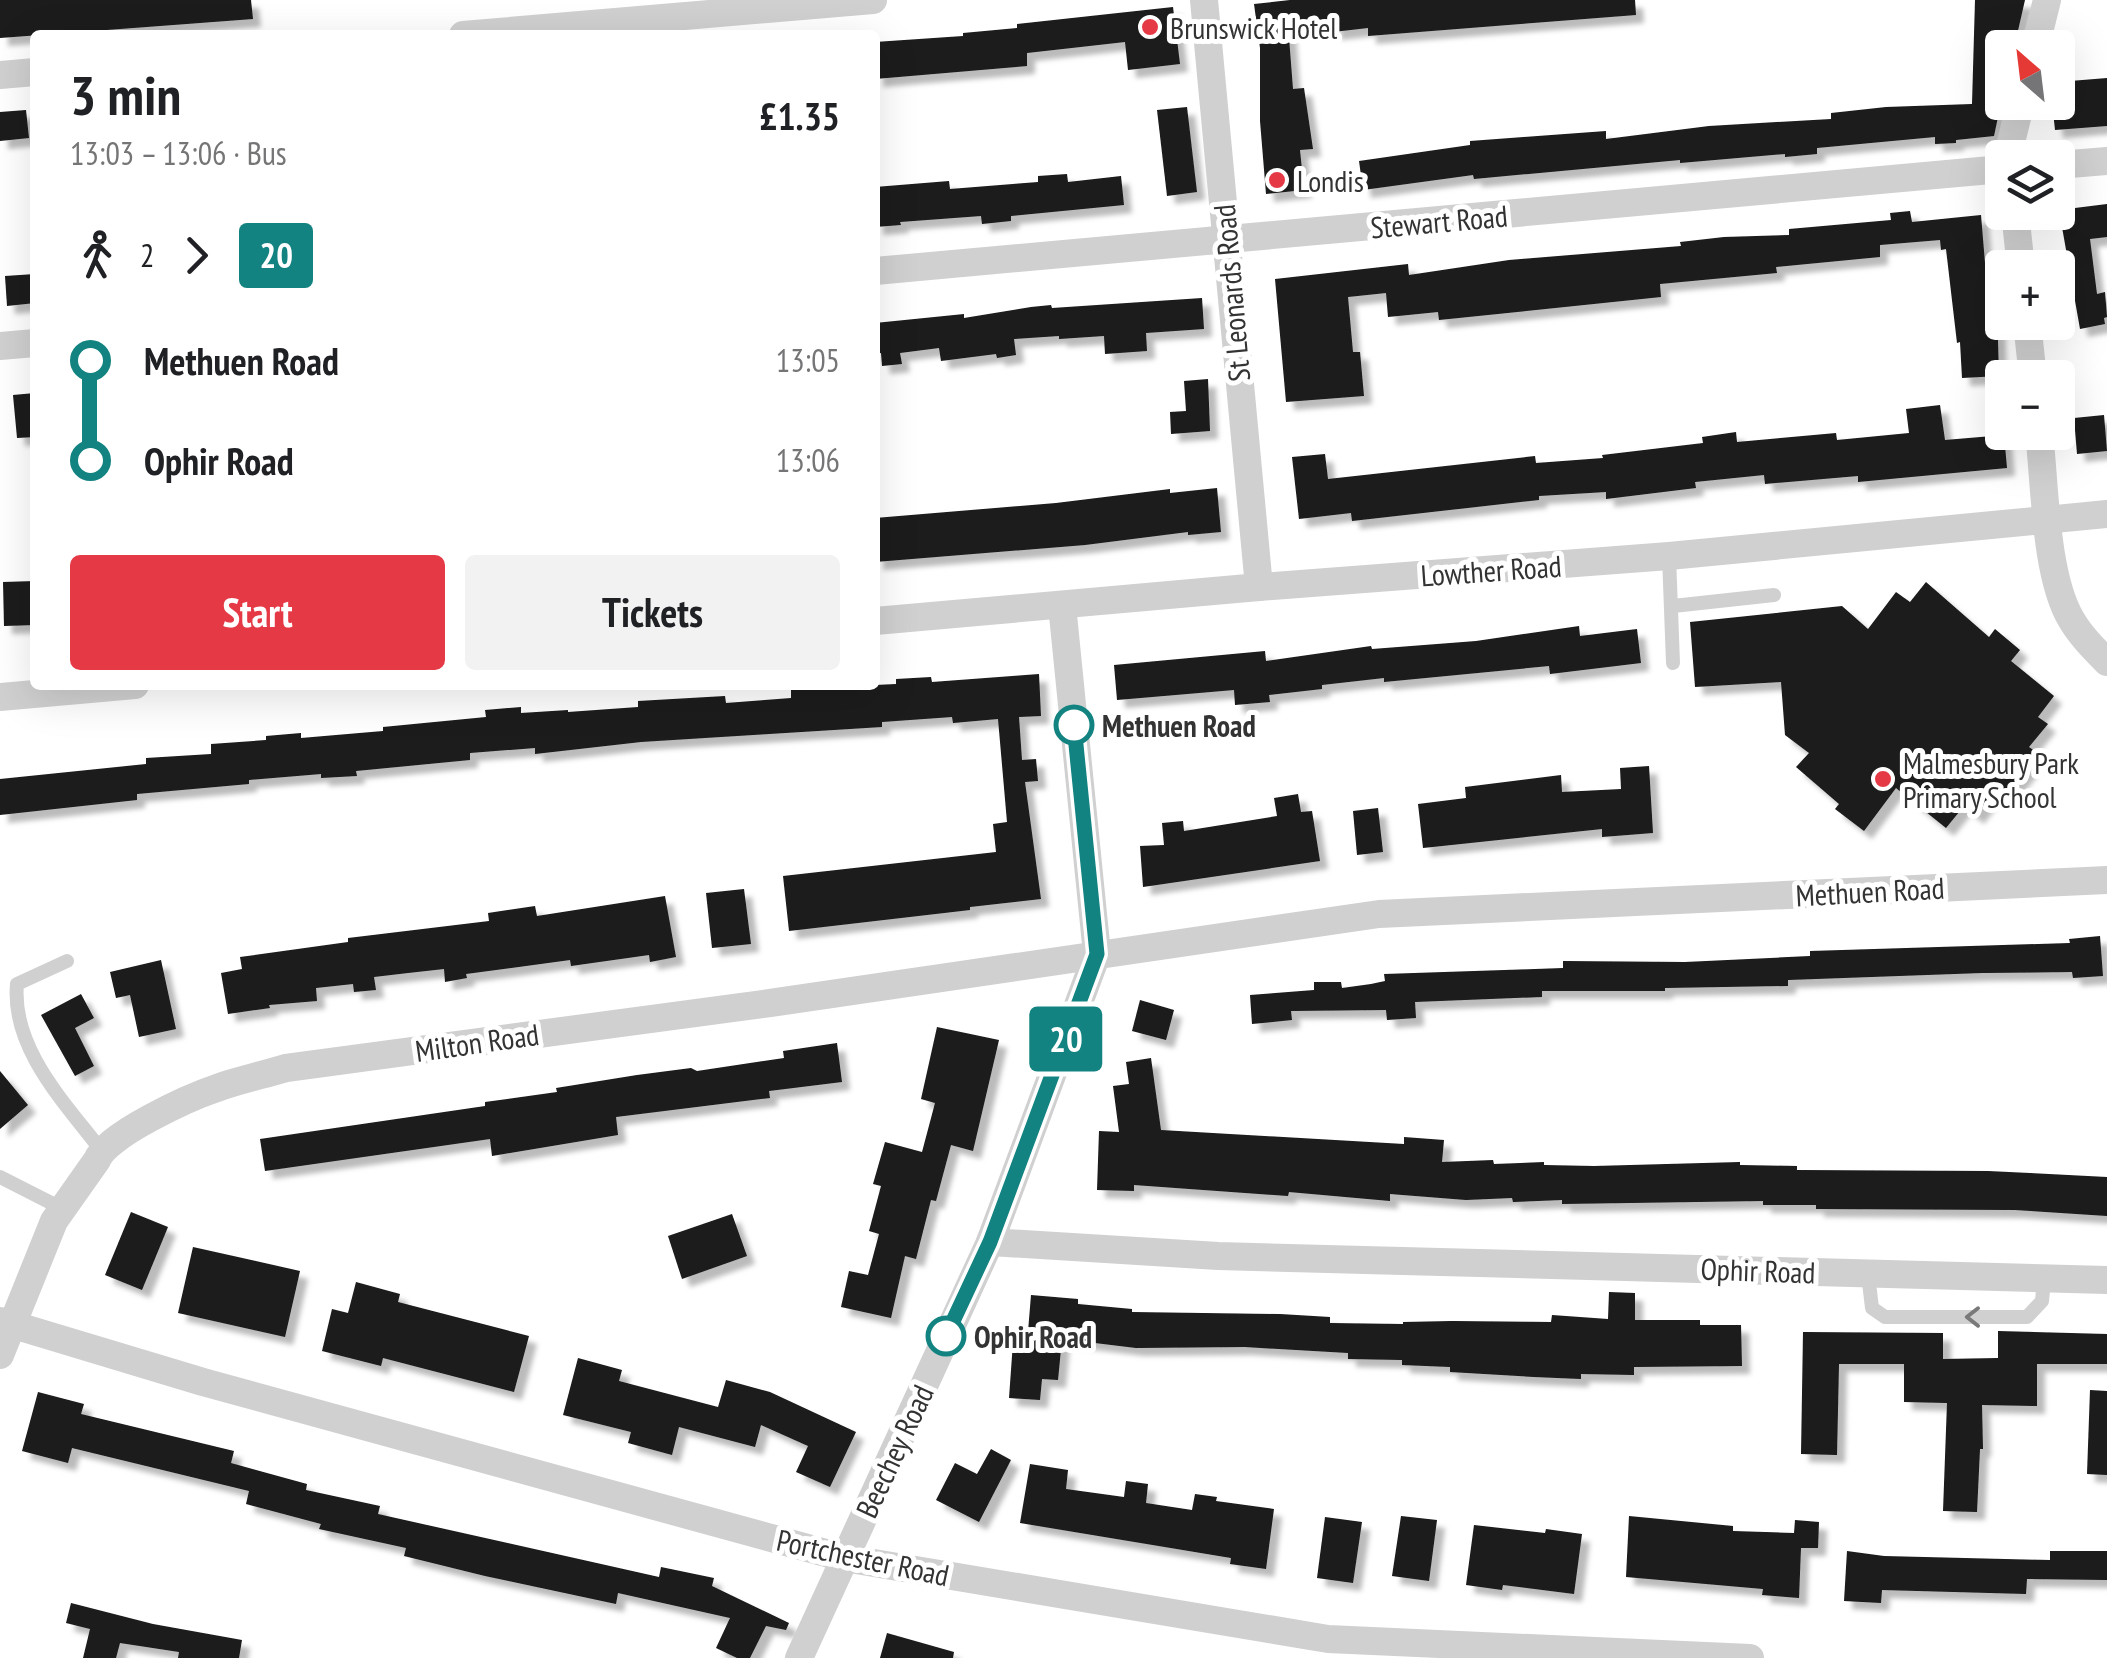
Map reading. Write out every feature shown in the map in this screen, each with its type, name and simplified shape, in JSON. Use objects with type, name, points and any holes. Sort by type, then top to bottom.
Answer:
[{"type":"street","points":[[522,30],[873,0]]},
{"type":"street","name":"St Leonards Road","points":[[1204,0],[1259,587]]},
{"type":"street","points":[[2040,30],[2047,0]]},
{"type":"street","points":[[0,74],[30,72]]},
{"type":"street","points":[[2075,163],[2107,161]]},
{"type":"street","name":"Stewart Road","points":[[880,271],[1985,171]]},
{"type":"street","points":[[0,346],[30,344]]},
{"type":"street","points":[[2041,450],[2052,570],[2059,595],[2071,620],[2107,662]]},
{"type":"street","name":"Lowther Road","points":[[880,621],[1669,556],[2107,514]]},
{"type":"street","name":"Beechey Road","points":[[799,1658],[990,1242],[1097,954],[1062,605]]},
{"type":"street","points":[[0,697],[79,690]]},
{"type":"street","name":"Methuen Road","points":[[1097,954],[1379,914],[2107,880]]},
{"type":"street","name":"Milton Road","points":[[0,1355],[6,1322],[54,1221],[101,1150],[215,1088],[286,1068],[1097,954]]},
{"type":"street","name":"Ophir Road","points":[[990,1242],[1218,1256],[2107,1280]]},
{"type":"street","name":"Portchester Road","points":[[6,1322],[222,1387],[844,1558],[1328,1639],[1750,1658]]},
{"type":"lane","points":[[1669,556],[1673,664]]},
{"type":"lane","points":[[1673,606],[1774,595]]},
{"type":"lane","points":[[67,961],[17,984],[16,1002],[38,1068],[101,1150]]},
{"type":"lane","points":[[0,1177],[62,1209]]},
{"type":"lane","points":[[1868,1274],[1872,1308],[1885,1316],[2026,1317],[2042,1301],[2044,1280]]},
{"type":"building","points":[[0,0],[251,0],[253,19],[107,30],[30,30],[30,36],[0,38]]},
{"type":"building","points":[[1290,0],[1635,0],[1636,15],[1368,36],[1368,28],[1333,32],[1332,20],[1288,25],[1293,89],[1304,88],[1313,149],[1300,150],[1304,190],[1266,194],[1260,48],[1254,4]]},
{"type":"building","points":[[1975,0],[2025,0],[2018,30],[1985,30],[1985,120],[1997,120],[1994,136],[1956,143],[1935,144],[1935,137],[1817,148],[1817,154],[1785,157],[1680,160],[1474,179],[1473,175],[1363,190],[1359,161],[1470,145],[1470,141],[1606,131],[1606,139],[1709,126],[1831,119],[1831,113],[1886,107],[1972,104]]},
{"type":"building","points":[[1173,7],[1180,64],[1128,70],[1125,42],[1027,53],[1027,66],[880,79],[880,42],[963,36],[1017,28],[1017,24]]},
{"type":"building","points":[[2107,78],[2107,126],[2055,130],[2054,120],[2075,120],[2075,81]]},
{"type":"building","points":[[1187,107],[1197,192],[1167,196],[1157,110]]},
{"type":"building","points":[[26,110],[29,138],[0,141],[0,112]]},
{"type":"building","points":[[1067,174],[1068,182],[1121,176],[1124,205],[1011,216],[1011,221],[982,224],[981,216],[880,227],[880,187],[949,181],[950,189],[1038,182],[1038,176]]},
{"type":"building","points":[[2107,204],[2107,237],[2090,239],[2097,294],[2105,292],[2107,317],[2105,324],[2080,329],[2075,301],[2075,250],[2066,250],[2063,230],[2075,230],[2075,208]]},
{"type":"building","points":[[1910,211],[1912,222],[1981,215],[1985,340],[1998,340],[1999,360],[1985,360],[1985,377],[1962,378],[1946,249],[1941,250],[1940,240],[1880,245],[1880,257],[1776,267],[1777,273],[1660,284],[1661,297],[1439,320],[1438,312],[1388,317],[1386,293],[1348,297],[1353,352],[1360,352],[1364,396],[1286,402],[1275,279],[1408,264],[1409,275],[1509,260],[1681,246],[1680,242],[1724,237],[1789,235],[1789,229],[1891,220],[1890,213]]},
{"type":"building","points":[[30,274],[30,304],[7,306],[5,276]]},
{"type":"building","points":[[1202,298],[1204,329],[1146,333],[1147,351],[1105,354],[1104,336],[1059,336],[1014,339],[1016,355],[941,361],[939,348],[900,353],[902,364],[882,366],[880,322],[964,314],[964,318],[1051,305],[1052,308]]},
{"type":"building","points":[[1208,379],[1210,431],[1171,434],[1170,412],[1186,411],[1184,381]]},
{"type":"building","points":[[30,393],[30,437],[17,438],[13,395]]},
{"type":"building","points":[[1940,405],[1945,440],[1985,437],[1985,450],[2005,450],[2007,468],[1858,482],[1858,476],[1765,484],[1764,475],[1695,482],[1696,488],[1606,499],[1606,492],[1539,496],[1539,500],[1352,521],[1351,513],[1299,519],[1292,457],[1325,454],[1328,479],[1535,456],[1536,463],[1603,458],[1602,455],[1703,443],[1702,437],[1736,432],[1737,442],[1836,433],[1837,440],[1909,433],[1906,409]]},
{"type":"building","points":[[2104,415],[2107,451],[2077,454],[2075,418]]},
{"type":"building","points":[[1217,488],[1221,532],[880,562],[880,518],[1170,489],[1170,493]]},
{"type":"building","points":[[30,581],[30,625],[4,626],[3,582]]},
{"type":"building","points":[[1926,582],[1989,637],[1995,629],[2020,650],[2011,661],[2054,696],[2038,717],[2048,724],[2029,747],[2040,755],[2004,800],[1994,793],[1976,816],[1964,806],[1946,828],[1896,788],[1864,831],[1835,809],[1839,804],[1796,767],[1809,753],[1785,735],[1781,682],[1695,687],[1690,622],[1842,606],[1868,629],[1896,592],[1910,602]]},
{"type":"building","points":[[1579,626],[1580,636],[1637,629],[1641,663],[1550,674],[1549,666],[1384,682],[1384,678],[1322,685],[1322,689],[1269,695],[1270,702],[1235,705],[1234,690],[1117,700],[1114,665],[1265,651],[1266,661],[1371,646],[1372,649],[1476,641]]},
{"type":"building","points":[[1039,674],[1041,716],[1019,717],[1022,760],[1036,759],[1038,781],[1025,782],[1041,899],[789,931],[783,876],[996,852],[993,824],[1007,822],[998,719],[953,723],[952,717],[882,722],[882,727],[641,742],[535,754],[535,748],[470,753],[470,760],[356,771],[357,776],[321,778],[321,774],[249,780],[249,784],[137,794],[137,800],[0,815],[0,779],[146,764],[146,758],[211,754],[211,744],[266,740],[266,736],[301,733],[301,738],[383,731],[383,727],[486,717],[485,710],[521,707],[521,713],[568,712],[638,707],[638,701],[725,696],[726,703],[791,698],[791,690],[880,690],[880,685],[896,684],[896,679],[931,677],[932,682]]},
{"type":"building","points":[[1649,766],[1653,833],[1602,837],[1602,829],[1423,848],[1418,804],[1466,798],[1465,787],[1561,775],[1562,792],[1621,789],[1620,768]]},
{"type":"building","points":[[1298,794],[1301,812],[1312,811],[1320,861],[1143,887],[1140,846],[1164,845],[1162,823],[1183,821],[1184,831],[1277,816],[1274,798]]},
{"type":"building","points":[[1378,808],[1383,852],[1357,855],[1353,811]]},
{"type":"building","points":[[744,889],[751,944],[712,948],[706,893]]},
{"type":"building","points":[[665,896],[676,957],[650,962],[649,955],[571,966],[570,960],[466,974],[467,978],[445,982],[444,969],[374,977],[376,990],[354,992],[353,984],[316,988],[317,1001],[228,1014],[221,973],[242,969],[240,957],[348,942],[348,938],[489,921],[488,913],[535,906],[537,916]]},
{"type":"building","points":[[2100,936],[2103,976],[2073,978],[2072,972],[1982,973],[1788,980],[1788,986],[1542,991],[1542,997],[1415,1002],[1416,1018],[1387,1020],[1386,1010],[1291,1011],[1292,1020],[1252,1024],[1250,995],[1314,990],[1314,982],[1341,982],[1342,988],[1371,984],[1385,981],[1384,974],[1563,968],[1563,961],[1685,962],[1810,956],[1810,951],[2070,943],[2069,939]]},
{"type":"building","points":[[161,960],[176,1029],[139,1037],[130,995],[116,998],[110,972]]},
{"type":"building","points":[[81,994],[94,1018],[75,1028],[94,1066],[75,1076],[41,1015]]},
{"type":"building","points":[[1140,1000],[1174,1010],[1166,1040],[1132,1031]]},
{"type":"building","points":[[937,1027],[999,1040],[973,1151],[951,1145],[916,1259],[905,1256],[891,1318],[841,1307],[849,1271],[868,1275],[879,1234],[869,1231],[881,1186],[873,1184],[885,1142],[922,1152],[935,1103],[921,1099]]},
{"type":"building","points":[[837,1043],[842,1082],[769,1091],[770,1098],[616,1117],[618,1135],[492,1156],[490,1139],[265,1171],[260,1139],[485,1106],[485,1102],[637,1075],[784,1058],[783,1051]]},
{"type":"building","points":[[1151,1058],[1161,1130],[1404,1144],[1404,1137],[1444,1140],[1442,1162],[1493,1160],[1494,1164],[1594,1166],[1740,1162],[1797,1166],[1797,1170],[1988,1171],[2107,1177],[2107,1216],[2015,1210],[1816,1209],[1816,1205],[1763,1205],[1763,1201],[1562,1204],[1562,1200],[1513,1202],[1512,1198],[1466,1200],[1390,1194],[1390,1201],[1134,1185],[1134,1191],[1097,1190],[1099,1131],[1119,1132],[1113,1086],[1129,1084],[1126,1062]]},
{"type":"building","points":[[0,1071],[28,1105],[0,1129]]},
{"type":"building","points":[[131,1212],[168,1227],[142,1290],[105,1275]]},
{"type":"building","points":[[732,1214],[747,1256],[682,1279],[668,1236]]},
{"type":"building","points":[[193,1247],[300,1271],[285,1337],[178,1313]]},
{"type":"building","points":[[356,1282],[400,1294],[398,1302],[529,1336],[514,1392],[383,1358],[381,1366],[322,1351],[332,1309],[348,1313]]},
{"type":"building","points":[[1609,1292],[1635,1293],[1635,1320],[1700,1320],[1700,1325],[1741,1325],[1742,1366],[1634,1367],[1634,1375],[1581,1374],[1581,1379],[1450,1372],[1450,1367],[1402,1365],[1402,1360],[1348,1359],[1348,1353],[1245,1347],[1136,1348],[1062,1339],[1058,1380],[1042,1379],[1040,1400],[1009,1398],[1013,1342],[1027,1344],[1031,1295],[1078,1299],[1078,1304],[1132,1312],[1280,1314],[1330,1317],[1330,1323],[1403,1324],[1551,1322],[1552,1315],[1608,1319]]},
{"type":"building","points":[[1998,1331],[2107,1334],[2107,1364],[2037,1364],[2037,1406],[1982,1405],[1983,1449],[1977,1512],[1943,1511],[1947,1403],[1904,1402],[1904,1364],[1839,1364],[1837,1455],[1801,1454],[1803,1332],[1943,1333],[1943,1359],[1998,1358]]},
{"type":"building","points":[[578,1358],[622,1370],[619,1381],[718,1407],[726,1380],[770,1392],[856,1432],[830,1487],[796,1472],[808,1446],[761,1425],[755,1447],[679,1427],[672,1455],[628,1443],[631,1432],[563,1415]]},
{"type":"building","points":[[2090,1390],[2107,1391],[2107,1475],[2087,1474]]},
{"type":"building","points":[[38,1392],[84,1404],[81,1414],[234,1451],[231,1463],[307,1484],[306,1490],[380,1506],[378,1514],[659,1577],[661,1567],[714,1578],[712,1586],[789,1623],[786,1630],[766,1626],[750,1658],[737,1658],[716,1648],[730,1618],[618,1593],[616,1604],[485,1576],[404,1556],[406,1548],[319,1529],[321,1524],[246,1504],[249,1491],[72,1448],[68,1463],[22,1451]]},
{"type":"building","points":[[991,1449],[1011,1460],[979,1522],[936,1500],[955,1463],[977,1474]]},
{"type":"building","points":[[1030,1464],[1068,1470],[1066,1489],[1124,1497],[1126,1481],[1148,1484],[1146,1503],[1192,1510],[1195,1494],[1274,1509],[1266,1569],[1230,1564],[1231,1558],[1020,1523]]},
{"type":"building","points":[[1401,1516],[1437,1520],[1429,1581],[1392,1576]]},
{"type":"building","points":[[1629,1516],[1733,1526],[1733,1531],[1794,1533],[1795,1520],[1819,1522],[1818,1548],[1801,1548],[1799,1598],[1762,1595],[1763,1589],[1626,1577]]},
{"type":"building","points":[[1325,1517],[1362,1522],[1353,1583],[1317,1578]]},
{"type":"building","points":[[1474,1525],[1582,1534],[1574,1594],[1503,1585],[1502,1590],[1466,1585]]},
{"type":"building","points":[[1847,1551],[1884,1556],[2050,1560],[2050,1551],[2107,1551],[2107,1580],[2027,1579],[2026,1594],[1882,1590],[1881,1603],[1844,1601]]},
{"type":"building","points":[[71,1603],[153,1624],[242,1640],[239,1658],[178,1658],[179,1652],[120,1643],[116,1658],[83,1658],[90,1629],[66,1623]]},
{"type":"building","points":[[887,1633],[954,1652],[953,1658],[880,1658]]},
{"type":"bus line","name":"20","points":[[946,1336],[990,1242],[1097,954],[1074,725]]},
{"type":"place","name":"Brunswick Hotel","points":[[1150,27]]},
{"type":"place","name":"Londis","points":[[1277,180]]},
{"type":"place","name":"Methuen Road","points":[[1074,725]]},
{"type":"place","name":"Malmesbury Park Primary School","points":[[1883,779]]},
{"type":"place","name":"Ophir Road","points":[[946,1336]]}]
